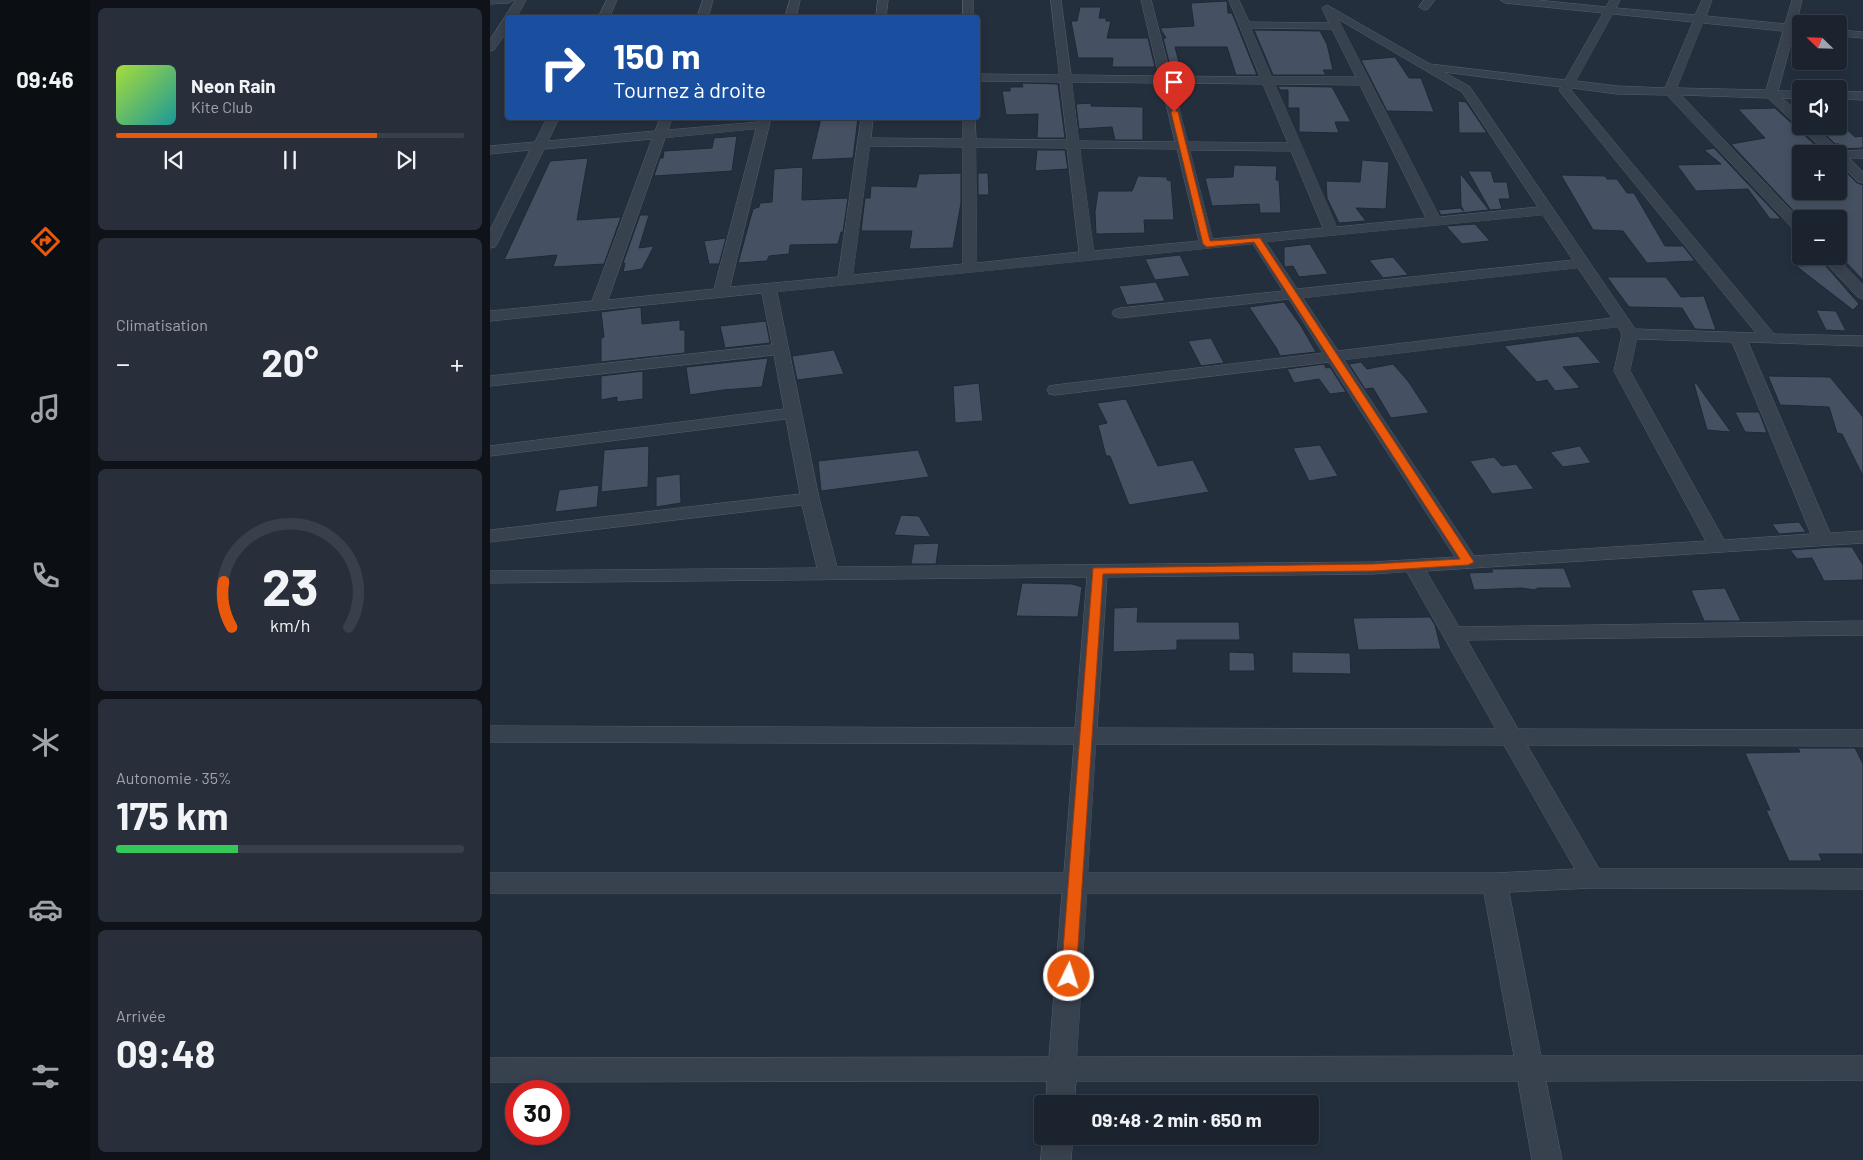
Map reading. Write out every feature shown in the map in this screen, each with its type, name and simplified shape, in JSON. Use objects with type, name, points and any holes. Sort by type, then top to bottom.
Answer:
[{"type":"street","points":[[490,1],[509,0]]},
{"type":"street","points":[[512,15],[521,0]]},
{"type":"street","points":[[604,15],[612,0]]},
{"type":"street","points":[[703,15],[708,0]]},
{"type":"street","points":[[791,15],[795,0]]},
{"type":"street","points":[[881,15],[883,0]]},
{"type":"street","points":[[968,0],[968,15]]},
{"type":"street","points":[[1056,0],[1087,256]]},
{"type":"street","points":[[1146,0],[1207,244]]},
{"type":"street","points":[[1234,0],[1332,232]]},
{"type":"street","points":[[1505,0],[1612,5],[1699,19],[1792,28]]},
{"type":"street","points":[[1670,91],[1707,0]]},
{"type":"street","points":[[1771,94],[1797,0]]},
{"type":"street","points":[[1330,4],[1336,26],[1435,221]]},
{"type":"street","points":[[1330,4],[1466,90],[1626,328],[1622,371],[1718,546]]},
{"type":"street","points":[[1612,5],[1565,90],[1769,338]]},
{"type":"street","points":[[1244,25],[1336,26]]},
{"type":"street","points":[[490,49],[505,26]]},
{"type":"street","points":[[1848,34],[1863,36]]},
{"type":"street","points":[[490,49],[505,49]]},
{"type":"street","points":[[1426,66],[1618,90],[1792,94]]},
{"type":"street","points":[[980,78],[1364,81]]},
{"type":"street","points":[[1670,91],[1792,220]]},
{"type":"street","points":[[1771,94],[1792,114]]},
{"type":"street","points":[[1847,96],[1863,96]]},
{"type":"street","points":[[490,244],[495,224],[552,120]]},
{"type":"street","points":[[598,305],[665,120]]},
{"type":"street","points":[[846,280],[867,120]]},
{"type":"street","points":[[969,120],[970,268]]},
{"type":"street","points":[[490,150],[660,134],[764,121],[721,293]]},
{"type":"street","points":[[1816,135],[1827,145]]},
{"type":"street","points":[[864,142],[1296,147]]},
{"type":"street","points":[[1847,155],[1863,154]]},
{"type":"street","points":[[1847,164],[1863,179]]},
{"type":"street","points":[[490,316],[1547,210]]},
{"type":"street","points":[[1257,239],[1468,562]]},
{"type":"street","points":[[1120,313],[1582,263]]},
{"type":"street","points":[[1836,265],[1863,294]]},
{"type":"street","points":[[769,288],[810,498],[828,573]]},
{"type":"street","points":[[1055,390],[1333,357],[1626,328],[1738,338],[1863,341]]},
{"type":"street","points":[[1738,338],[1823,540]]},
{"type":"street","points":[[490,382],[781,349]]},
{"type":"street","points":[[490,452],[794,413]]},
{"type":"street","points":[[490,536],[810,498]]},
{"type":"street","points":[[490,577],[1373,568],[1863,537]]},
{"type":"street","points":[[1412,565],[1513,737],[1592,878]]},
{"type":"street","points":[[1061,1095],[1097,571]]},
{"type":"street","points":[[1452,634],[1863,628]]},
{"type":"street","points":[[490,734],[1863,738]]},
{"type":"street","points":[[490,883],[1495,883],[1592,878],[1863,879]]},
{"type":"street","points":[[1495,883],[1547,1160]]},
{"type":"street","points":[[490,1070],[1863,1068]]},
{"type":"street","points":[[1056,1160],[1057,1145]]},
{"type":"building","points":[[1227,1],[1228,13],[1232,13],[1257,75],[1236,75],[1227,47],[1175,47],[1180,66],[1170,66],[1163,38],[1166,38],[1160,28],[1194,26],[1191,3]]},
{"type":"building","points":[[1080,7],[1101,7],[1099,18],[1106,18],[1106,21],[1111,21],[1107,38],[1148,38],[1155,67],[1112,67],[1113,58],[1078,58],[1071,21],[1077,21]]},
{"type":"building","points":[[1254,30],[1320,31],[1327,44],[1333,70],[1323,70],[1326,75],[1273,75]]},
{"type":"building","points":[[1395,57],[1409,78],[1421,78],[1434,112],[1387,111],[1361,60]]},
{"type":"building","points":[[1022,83],[1058,84],[1065,138],[1037,138],[1038,114],[1006,115],[1002,91],[1010,91],[1010,87],[1023,87]]},
{"type":"building","points":[[1278,86],[1332,87],[1351,122],[1335,122],[1339,133],[1299,132],[1299,108],[1288,108],[1288,90],[1280,90]]},
{"type":"building","points":[[1458,101],[1466,102],[1487,133],[1459,133]]},
{"type":"building","points":[[1091,103],[1091,106],[1143,107],[1143,140],[1115,140],[1112,127],[1079,129],[1076,104]]},
{"type":"building","points":[[1775,108],[1792,124],[1792,135],[1804,135],[1815,145],[1792,145],[1792,200],[1847,200],[1847,173],[1857,183],[1863,185],[1863,280],[1847,263],[1847,210],[1793,210],[1731,144],[1765,138],[1738,109]]},
{"type":"building","points":[[821,120],[858,120],[853,158],[811,160]]},
{"type":"building","points":[[1847,130],[1855,137],[1863,136],[1863,148],[1847,149],[1847,145],[1835,144],[1826,135],[1847,135]]},
{"type":"building","points":[[737,136],[732,171],[654,176],[660,158],[663,158],[664,151],[712,148],[714,138]]},
{"type":"building","points":[[1714,148],[1781,219],[1770,219],[1748,189],[1696,191],[1677,165],[1721,164],[1704,150]]},
{"type":"building","points":[[1037,150],[1065,150],[1068,169],[1035,171]]},
{"type":"building","points":[[588,158],[577,220],[621,217],[604,264],[553,267],[557,255],[504,260],[550,161]]},
{"type":"building","points":[[1362,160],[1389,162],[1386,209],[1356,208],[1366,221],[1339,223],[1327,198],[1326,181],[1360,182]]},
{"type":"building","points":[[1234,165],[1277,166],[1276,180],[1279,180],[1281,213],[1260,213],[1259,204],[1212,206],[1205,178],[1233,177]]},
{"type":"building","points":[[803,167],[802,200],[848,198],[843,232],[841,232],[838,244],[790,245],[789,254],[769,256],[767,261],[738,263],[753,209],[759,207],[760,203],[772,202],[774,169]]},
{"type":"building","points":[[1468,171],[1491,171],[1494,182],[1507,182],[1510,199],[1499,199],[1502,209],[1490,210]]},
{"type":"building","points":[[961,173],[961,203],[953,248],[909,249],[912,231],[861,231],[865,198],[870,198],[871,186],[916,187],[919,174]]},
{"type":"building","points":[[978,173],[988,173],[989,195],[978,195]]},
{"type":"building","points":[[1460,173],[1489,210],[1441,215],[1438,210],[1460,208],[1464,211],[1461,206]]},
{"type":"building","points":[[1561,175],[1605,176],[1607,179],[1617,179],[1627,193],[1634,193],[1665,246],[1683,246],[1695,261],[1647,263],[1623,231],[1593,230]]},
{"type":"building","points":[[1138,176],[1167,177],[1167,180],[1171,181],[1174,220],[1144,220],[1145,233],[1096,234],[1095,212],[1098,191],[1132,191]]},
{"type":"building","points":[[640,215],[649,215],[639,248],[654,246],[642,269],[623,272],[625,263],[623,263]]},
{"type":"building","points":[[1475,224],[1490,241],[1462,244],[1446,226]]},
{"type":"building","points":[[726,238],[719,264],[709,264],[704,241]]},
{"type":"building","points":[[1310,244],[1328,274],[1299,277],[1293,266],[1285,267],[1284,247]]},
{"type":"building","points":[[1180,255],[1190,276],[1155,280],[1145,259]]},
{"type":"building","points":[[1393,257],[1408,275],[1383,278],[1369,260]]},
{"type":"building","points":[[1825,265],[1859,304],[1853,310],[1796,266]]},
{"type":"building","points":[[1607,277],[1666,277],[1681,297],[1704,296],[1716,330],[1695,329],[1682,308],[1629,307]]},
{"type":"building","points":[[1156,282],[1165,301],[1127,305],[1119,286]]},
{"type":"building","points":[[1284,302],[1316,352],[1280,356],[1249,307]]},
{"type":"building","points":[[641,307],[642,324],[680,320],[680,330],[685,330],[685,353],[601,362],[601,338],[604,337],[601,312]]},
{"type":"building","points":[[1816,310],[1836,311],[1846,331],[1826,330]]},
{"type":"building","points":[[766,321],[770,343],[725,348],[720,326]]},
{"type":"building","points":[[1578,336],[1601,363],[1563,367],[1580,388],[1555,391],[1547,380],[1537,382],[1504,346]]},
{"type":"building","points":[[1211,338],[1224,363],[1201,366],[1188,341]]},
{"type":"building","points":[[834,350],[844,374],[797,380],[792,356]]},
{"type":"building","points":[[768,358],[762,387],[690,395],[686,367]]},
{"type":"building","points":[[1361,362],[1367,369],[1393,364],[1408,381],[1429,413],[1391,418],[1373,388],[1365,389],[1349,364]]},
{"type":"building","points":[[1324,364],[1326,368],[1330,367],[1346,392],[1330,394],[1319,379],[1294,383],[1287,369]]},
{"type":"building","points":[[643,371],[643,399],[617,402],[617,397],[601,400],[601,376]]},
{"type":"building","points":[[1768,376],[1830,377],[1863,417],[1863,476],[1842,434],[1837,433],[1829,407],[1780,405]]},
{"type":"building","points":[[979,383],[983,421],[955,423],[953,386]]},
{"type":"building","points":[[1696,383],[1731,432],[1707,430],[1694,384]]},
{"type":"building","points":[[1126,399],[1158,466],[1193,460],[1209,492],[1129,505],[1110,456],[1106,456],[1098,425],[1107,423],[1097,403]]},
{"type":"building","points":[[1735,412],[1759,412],[1767,433],[1745,432]]},
{"type":"building","points":[[1320,445],[1338,476],[1309,481],[1293,448]]},
{"type":"building","points":[[649,446],[648,487],[601,492],[604,450]]},
{"type":"building","points":[[1580,446],[1591,463],[1563,467],[1550,452]]},
{"type":"building","points":[[918,450],[929,477],[821,491],[818,461]]},
{"type":"building","points":[[1494,457],[1502,466],[1516,464],[1534,489],[1492,494],[1470,461]]},
{"type":"building","points":[[680,474],[681,503],[656,507],[656,477]]},
{"type":"building","points":[[599,485],[597,507],[555,512],[559,490]]},
{"type":"building","points":[[901,515],[919,516],[931,537],[894,535]]},
{"type":"building","points":[[1799,522],[1806,532],[1779,534],[1772,524]]},
{"type":"building","points":[[939,543],[936,564],[911,564],[914,544]]},
{"type":"building","points":[[1852,547],[1863,565],[1863,580],[1824,581],[1812,558],[1797,559],[1790,550]]},
{"type":"building","points":[[1564,568],[1572,588],[1474,590],[1469,573],[1493,572],[1491,569]]},
{"type":"building","points":[[1022,583],[1072,584],[1082,587],[1078,617],[1016,616]]},
{"type":"building","points":[[1725,588],[1741,621],[1704,621],[1691,590]]},
{"type":"building","points":[[1138,607],[1137,622],[1239,622],[1240,640],[1177,640],[1177,650],[1113,652],[1114,608]]},
{"type":"building","points":[[1430,617],[1435,625],[1441,649],[1358,650],[1353,618]]},
{"type":"building","points":[[1229,652],[1254,653],[1255,671],[1229,671]]},
{"type":"building","points":[[1292,652],[1350,653],[1351,674],[1292,673]]},
{"type":"building","points":[[1798,748],[1855,748],[1863,764],[1863,854],[1819,854],[1822,861],[1789,861],[1766,810],[1770,810],[1745,753],[1800,752]]},
{"type":"route","points":[[1069,976],[1097,571],[1373,568],[1468,562],[1257,239],[1207,244],[1174,112]]}]
